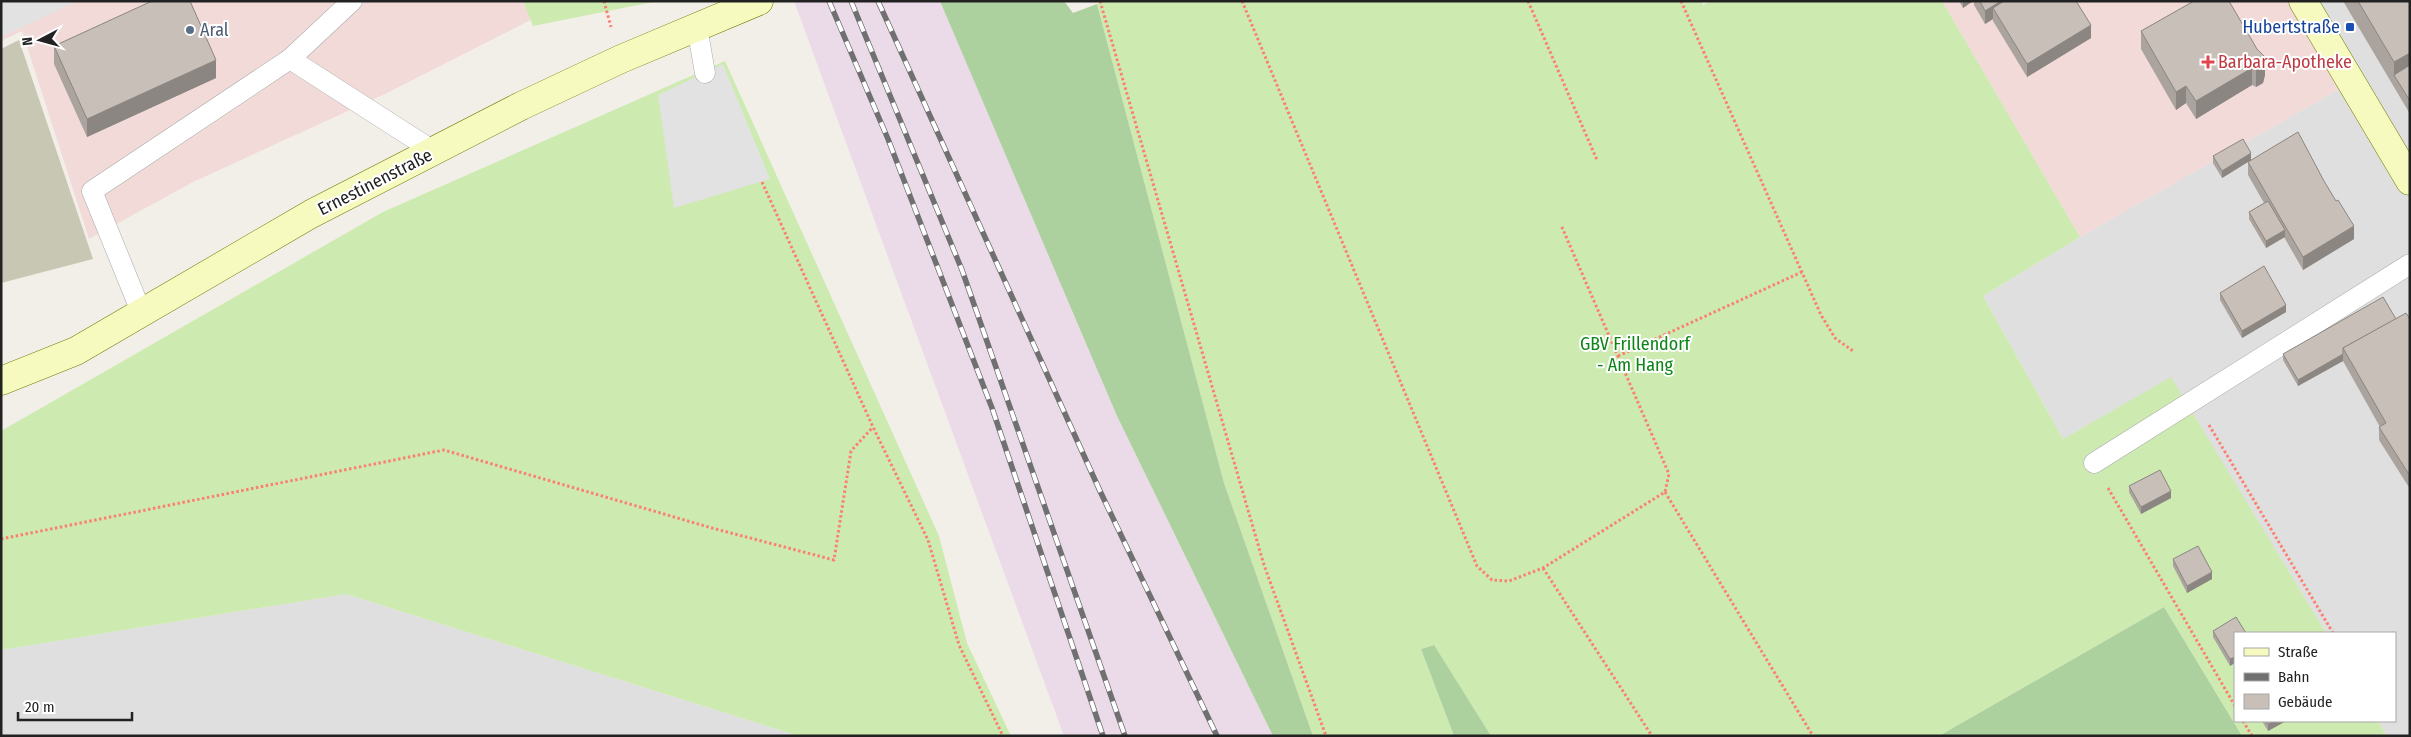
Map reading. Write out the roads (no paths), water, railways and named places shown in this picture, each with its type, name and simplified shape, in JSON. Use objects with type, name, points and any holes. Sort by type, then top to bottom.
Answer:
[{"type":"main road","name":"Ernestinenstraße","points":[[1,381],[76,351],[312,214],[521,106],[621,59],[759,1]]},
{"type":"main road","points":[[2303,1],[2410,181]]},
{"type":"lane","points":[[142,314],[92,191],[290,59],[352,1]]},
{"type":"lane","points":[[697,27],[705,72]]},
{"type":"lane","points":[[290,59],[435,152]]},
{"type":"lane","points":[[2094,463],[2194,398],[2410,264]]},
{"type":"railway","points":[[829,1],[888,139],[992,408],[1103,736]]},
{"type":"railway","points":[[851,1],[962,270],[1125,736]]},
{"type":"railway","points":[[878,1],[1100,491],[1217,736]]},
{"type":"place","name":"Hubertstraße","points":[[2350,27]]},
{"type":"place","name":"Aral","points":[[190,30]]},
{"type":"place","name":"Barbara-Apotheke","points":[[2208,62]]},
{"type":"park label","name":"GBV Frillendorf - Am Hang","points":[[1635,354]]}]
